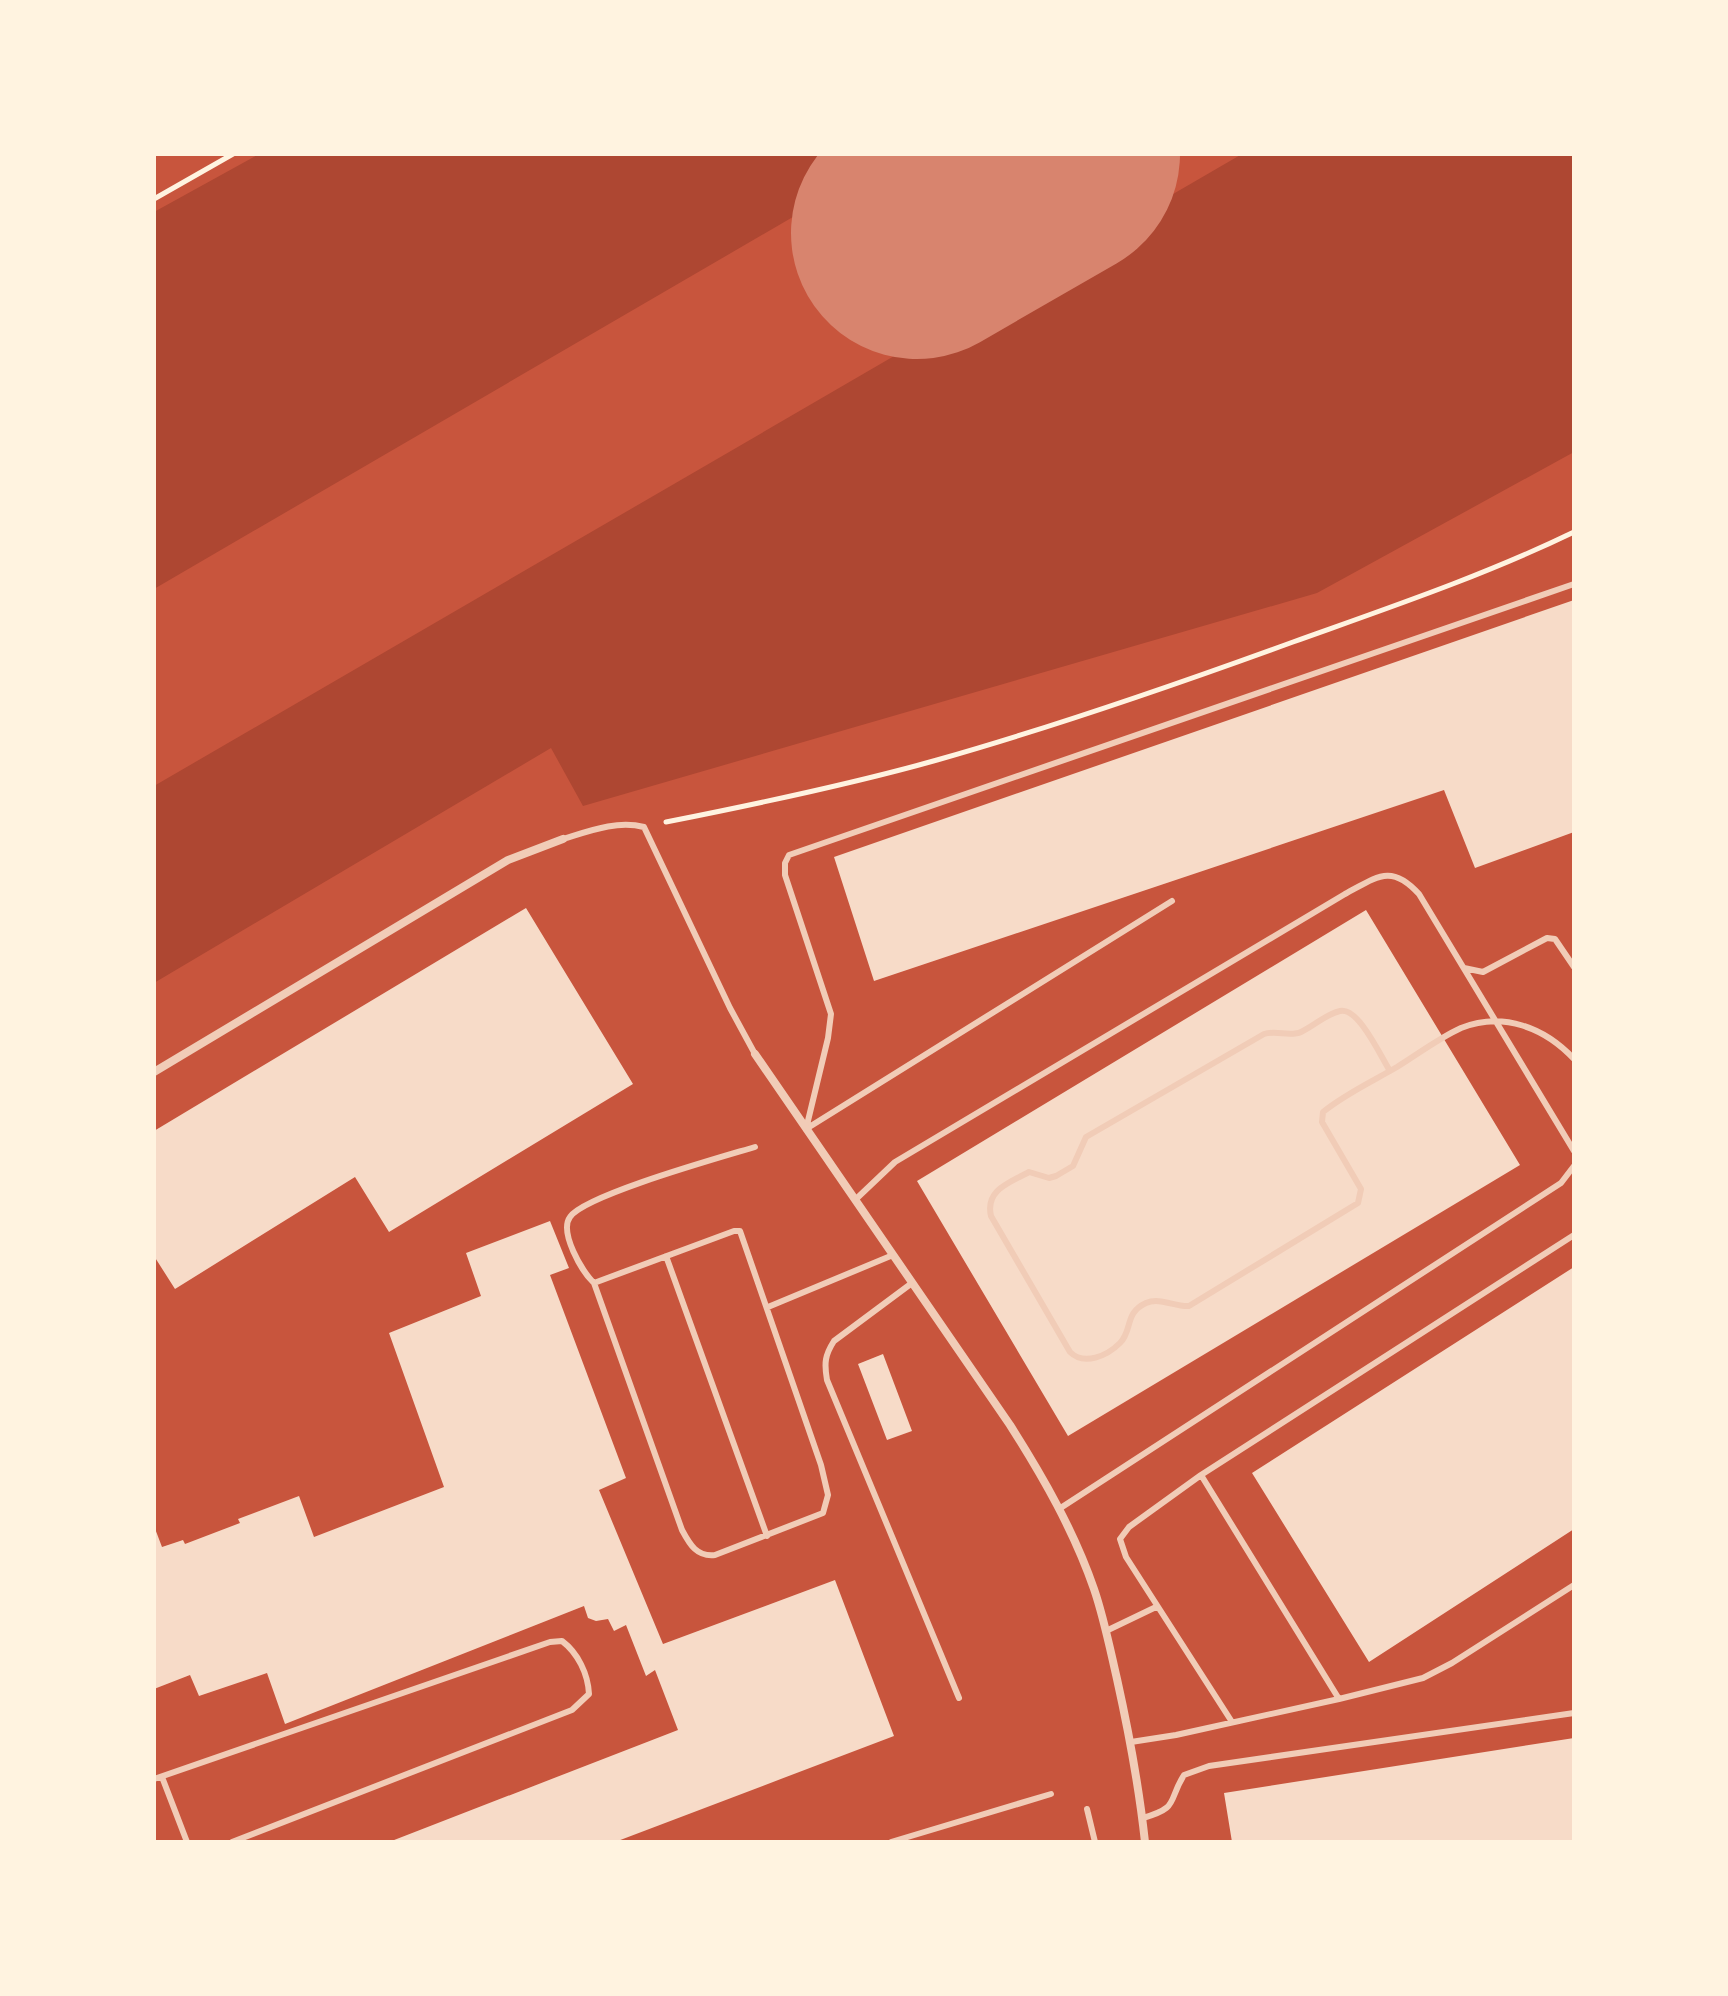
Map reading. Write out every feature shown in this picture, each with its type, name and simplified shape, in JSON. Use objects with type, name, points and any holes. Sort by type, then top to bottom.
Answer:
[{"type":"street","points":[[154,1072],[508,860],[563,839]]},
{"type":"street","points":[[755,1054],[1042,1474],[1094,1589],[1106,1631],[1131,1742],[1145,1842]]},
{"type":"lane","points":[[806,1129],[831,1014],[785,875],[789,855],[1574,584]]},
{"type":"lane","points":[[563,839],[601,827],[634,824],[644,827],[755,1054]]},
{"type":"lane","points":[[855,1200],[895,1162],[1345,894],[1379,876],[1393,874],[1407,881],[1419,894],[1574,1151]]},
{"type":"lane","points":[[806,1129],[1172,901]]},
{"type":"lane","points":[[1464,968],[1483,972],[1547,938],[1555,939],[1574,967]]},
{"type":"lane","points":[[1390,1071],[1359,1020],[1350,1011],[1342,1010],[1298,1034],[1264,1034],[1086,1137],[1073,1166],[1056,1176],[1049,1178],[1029,1172],[1000,1188],[991,1196],[991,1216],[1070,1352],[1076,1358],[1090,1360],[1119,1344],[1133,1311],[1148,1302],[1189,1306],[1358,1203],[1361,1189],[1322,1122],[1323,1112],[1459,1029],[1485,1023],[1516,1023],[1550,1037],[1574,1059]]},
{"type":"lane","points":[[594,1283],[740,1231],[821,1465],[828,1495],[823,1513],[715,1555],[705,1556],[697,1552],[689,1543],[594,1283],[580,1267],[567,1230],[571,1215],[595,1199],[755,1147]]},
{"type":"lane","points":[[1059,1509],[1561,1183],[1573,1169]]},
{"type":"lane","points":[[1232,1722],[1156,1607],[1126,1557],[1120,1539],[1129,1527],[1201,1475],[1574,1235]]},
{"type":"lane","points":[[768,1307],[893,1255]]},
{"type":"lane","points":[[666,1256],[767,1536]]},
{"type":"lane","points":[[912,1283],[834,1341],[826,1354],[825,1364],[827,1380],[959,1698]]},
{"type":"lane","points":[[1201,1475],[1339,1699]]},
{"type":"lane","points":[[1131,1742],[1339,1699],[1423,1678],[1452,1663],[1574,1585]]},
{"type":"lane","points":[[1106,1631],[1156,1607]]},
{"type":"lane","points":[[187,1842],[158,1778],[550,1642],[562,1641],[573,1649],[588,1681],[589,1694],[572,1710],[232,1842]]},
{"type":"lane","points":[[1143,1818],[1167,1809],[1175,1800],[1184,1775],[1209,1766],[1574,1713]]},
{"type":"lane","points":[[891,1842],[1051,1794]]},
{"type":"lane","points":[[1087,1809],[1095,1842]]},
{"type":"path","points":[[154,199],[233,154]]},
{"type":"path","points":[[644,827],[770,801],[934,761],[1017,736],[1196,677],[1445,588],[1528,555],[1574,532]]},
{"type":"shaded area","points":[[259,154],[901,154],[154,589],[154,212]]},
{"type":"shaded area","points":[[1242,154],[1574,154],[1574,452],[1317,593],[583,806],[551,748],[154,983],[154,786]]},
{"type":"building","points":[[1574,600],[1574,832],[1475,868],[1444,790],[874,981],[834,857]]},
{"type":"building","points":[[526,908],[633,1084],[389,1232],[355,1177],[175,1289],[154,1256],[154,1131]]},
{"type":"building","points":[[1366,910],[1520,1165],[1068,1436],[917,1181]]},
{"type":"building","points":[[550,1221],[569,1268],[550,1275],[626,1478],[599,1490],[663,1644],[835,1580],[894,1736],[615,1842],[389,1842],[678,1730],[655,1670],[646,1676],[626,1625],[614,1631],[608,1619],[596,1621],[588,1618],[584,1606],[285,1724],[267,1673],[199,1696],[190,1675],[154,1689],[154,1526],[162,1547],[183,1540],[185,1544],[240,1523],[238,1519],[299,1496],[314,1537],[444,1487],[389,1333],[481,1296],[466,1253]]},
{"type":"building","points":[[1574,1267],[1574,1529],[1369,1662],[1252,1473]]},
{"type":"building","points":[[883,1354],[912,1431],[887,1440],[858,1364]]},
{"type":"building","points":[[1574,1738],[1574,1842],[1232,1842],[1224,1793]]},
{"type":"runway","points":[[917,233],[1054,154]]}]
